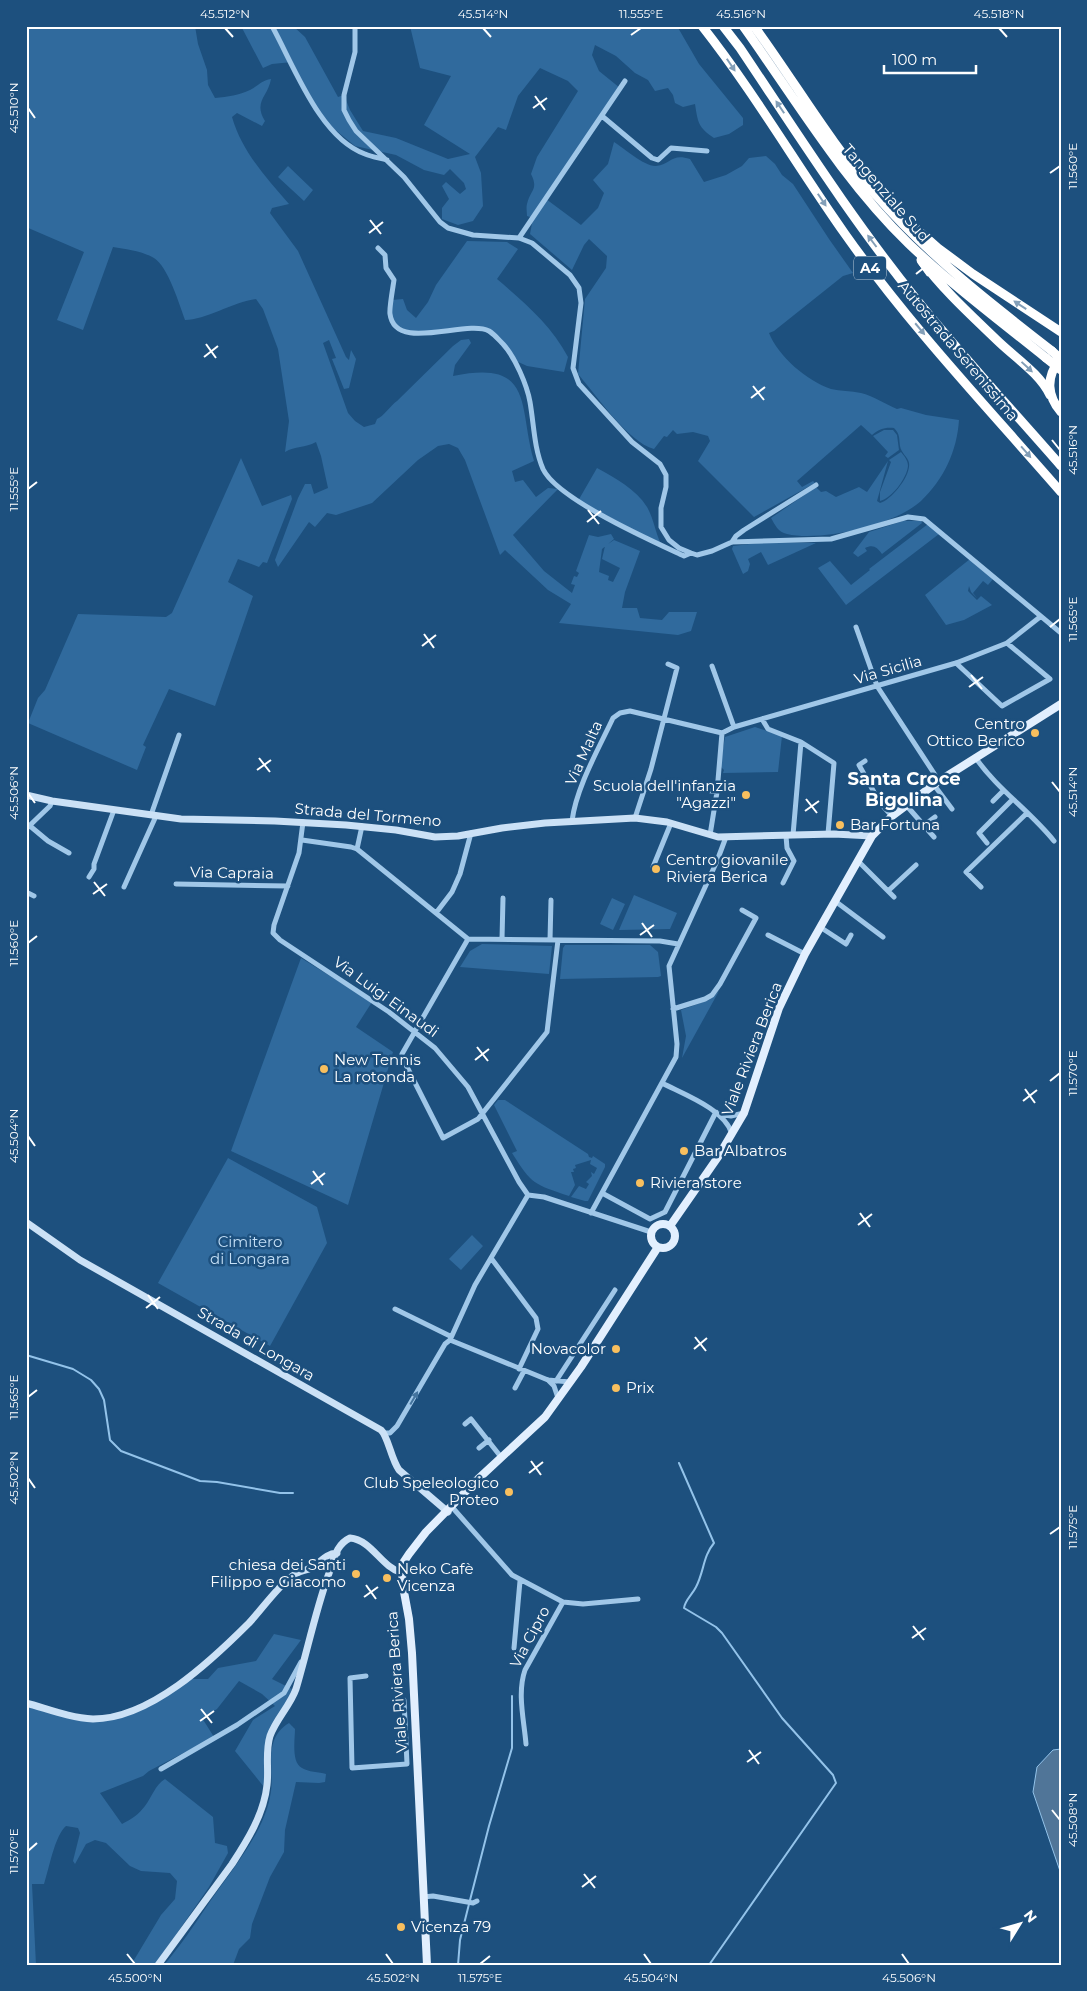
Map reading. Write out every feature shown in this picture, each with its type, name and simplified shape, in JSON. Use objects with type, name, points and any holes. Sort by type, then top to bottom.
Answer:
[{"type":"highway","name":"Autostrada Serenissima","points":[[702,26],[726,57],[846,235],[871,268],[931,343],[1061,492]]},
{"type":"highway","name":"Autostrada Serenissima","points":[[723,26],[838,194],[894,271],[1061,466]]},
{"type":"highway","name":"Tangenziale Sud","points":[[743,26],[804,115],[845,170],[863,193],[909,243],[966,294],[1049,355],[1061,359]]},
{"type":"highway","name":"Tangenziale Sud","points":[[754,26],[824,128],[876,195],[934,255],[1049,355],[1061,370]]},
{"type":"highway","points":[[876,195],[938,248],[973,274],[1061,332]]},
{"type":"highway","points":[[909,243],[935,278],[964,309],[1035,375],[1061,412]]},
{"type":"highway","points":[[1050,395],[1050,376],[1061,359]]},
{"type":"main road","name":"Viale Riviera Berica","points":[[426,1965],[410,1633],[403,1591],[402,1572],[404,1563],[426,1532],[501,1457],[546,1417],[571,1382],[658,1248],[666,1248],[675,1241],[675,1232],[670,1226],[744,1113],[779,1008],[805,954],[872,836],[892,816],[936,783],[975,757],[1057,710],[1061,704]]},
{"type":"main road","points":[[658,1248],[652,1241],[651,1232],[659,1224],[670,1226]]},
{"type":"street","points":[[272,26],[285,48],[304,90],[332,131],[349,146],[364,154],[387,160]]},
{"type":"street","points":[[355,26],[355,52],[344,95],[344,110],[356,131],[387,160],[440,222],[448,228],[473,235],[519,238],[532,243],[570,275],[579,288],[581,303],[573,368],[575,376],[579,384],[632,442],[660,464],[666,475],[666,487],[660,508],[661,527],[669,540],[679,548],[697,555],[732,542],[831,539],[908,517],[924,519],[1061,633]]},
{"type":"street","points":[[519,238],[625,81]]},
{"type":"street","points":[[602,116],[652,158],[658,160],[671,148],[707,151]]},
{"type":"street","points":[[378,248],[385,255],[386,268],[394,280],[390,314],[396,327],[404,332],[416,333],[478,328],[489,331],[503,344],[514,360],[529,400],[535,442],[544,471],[563,491],[597,512],[684,556],[691,553]]},
{"type":"street","points":[[732,542],[744,530],[792,498],[816,485]]},
{"type":"street","name":"Via Sicilia","points":[[722,733],[734,727],[956,663],[1007,643],[1040,617]]},
{"type":"street","points":[[856,627],[877,686],[952,809]]},
{"type":"street","points":[[956,663],[1002,706],[1050,679],[1007,643]]},
{"type":"street","points":[[635,818],[651,769],[677,668],[668,664]]},
{"type":"street","points":[[712,666],[734,727]]},
{"type":"street","name":"Via Malta","points":[[572,821],[576,802],[613,718],[620,713],[630,711],[722,733]]},
{"type":"street","points":[[762,719],[768,730],[801,742],[832,761],[835,765],[828,834]]},
{"type":"street","points":[[710,835],[717,792],[722,733]]},
{"type":"street","points":[[124,887],[153,816],[179,735]]},
{"type":"street","points":[[783,883],[794,860],[787,848],[801,742]]},
{"type":"street","points":[[975,757],[1003,791],[1054,841]]},
{"type":"street","points":[[865,760],[859,765],[875,799],[892,816]]},
{"type":"street","points":[[856,782],[865,776]]},
{"type":"street","points":[[685,786],[717,792]]},
{"type":"street","points":[[993,801],[1003,791]]},
{"type":"street","name":"Strada del Tormeno","points":[[26,795],[52,801],[181,819],[303,822],[362,826],[435,837],[572,821],[635,818],[671,823],[710,835],[726,837],[828,834],[872,836]]},
{"type":"street","points":[[988,842],[978,832],[1012,799]]},
{"type":"street","points":[[52,801],[50,806],[28,828],[70,853]]},
{"type":"street","points":[[906,805],[934,837]]},
{"type":"street","points":[[89,877],[94,870],[94,864],[114,810]]},
{"type":"street","points":[[981,888],[966,872],[1027,813]]},
{"type":"street","points":[[923,826],[935,817]]},
{"type":"street","name":"Via Luigi Einaudi","points":[[303,822],[299,853],[274,925],[273,933],[276,937],[389,1012],[435,1048],[468,1087],[519,1182],[528,1195]]},
{"type":"street","points":[[653,867],[671,823]]},
{"type":"street","points":[[358,849],[362,826]]},
{"type":"street","points":[[436,912],[452,892],[460,874],[471,833]]},
{"type":"street","points":[[591,1213],[676,1057],[678,1044],[669,966],[726,837]]},
{"type":"street","points":[[302,840],[351,846],[358,849],[468,939],[660,941],[678,944]]},
{"type":"street","points":[[858,861],[894,897]]},
{"type":"street","points":[[888,891],[916,865]]},
{"type":"street","name":"Via Capraia","points":[[176,884],[288,886]]},
{"type":"street","points":[[26,892],[34,896]]},
{"type":"street","points":[[502,939],[503,898]]},
{"type":"street","points":[[550,900],[550,940]]},
{"type":"street","points":[[835,901],[883,937]]},
{"type":"street","points":[[673,1009],[705,1000],[717,989],[756,918],[742,910]]},
{"type":"street","points":[[820,927],[846,944],[851,935]]},
{"type":"street","points":[[768,936],[805,954]]},
{"type":"street","points":[[468,939],[403,1051],[403,1059],[443,1138],[478,1119],[547,1032],[558,940]]},
{"type":"street","points":[[662,1083],[718,1113],[731,1116],[744,1113]]},
{"type":"street","points":[[718,1113],[728,1123],[732,1134]]},
{"type":"street","points":[[602,1193],[650,1219],[665,1212],[718,1113]]},
{"type":"street","points":[[450,1509],[399,1470],[393,1462],[385,1433],[394,1431],[450,1338],[475,1285],[528,1195],[544,1197],[651,1232]]},
{"type":"street","name":"Strada di Longara","points":[[26,1222],[80,1260],[385,1433]]},
{"type":"street","points":[[491,1258],[536,1318],[538,1324],[538,1329],[515,1388]]},
{"type":"street","points":[[556,1381],[615,1290]]},
{"type":"street","points":[[395,1309],[450,1338],[522,1370],[548,1380],[571,1382]]},
{"type":"street","points":[[548,1380],[554,1386],[559,1400]]},
{"type":"street","points":[[464,1424],[471,1419],[501,1457]]},
{"type":"street","points":[[479,1448],[489,1440]]},
{"type":"street","name":"Via Cipro","points":[[450,1509],[512,1575],[520,1581],[563,1602],[583,1604],[638,1599]]},
{"type":"street","points":[[158,1965],[232,1864],[258,1818],[266,1796],[268,1746],[271,1734],[295,1691],[314,1618],[338,1546],[344,1540],[355,1538],[364,1543],[394,1571],[402,1572]]},
{"type":"street","points":[[26,1703],[71,1716],[93,1719],[109,1717],[150,1703],[180,1684],[214,1656],[296,1574],[312,1568],[326,1555],[337,1553]]},
{"type":"street","name":"Via Cipro","points":[[514,1648],[520,1581]]},
{"type":"street","name":"Via Cipro","points":[[526,1744],[522,1680],[525,1670],[563,1602]]},
{"type":"street","points":[[161,1769],[237,1724],[284,1693],[304,1657]]},
{"type":"street","name":"Viale Riviera Berica","points":[[366,1676],[350,1678],[352,1768],[416,1764]]},
{"type":"street","name":"Viale Riviera Berica","points":[[404,1700],[407,1764]]},
{"type":"street","points":[[423,1897],[475,1902]]},
{"type":"green space","points":[[26,26],[195,26],[198,44],[207,70],[208,85],[215,98],[242,93],[271,79],[262,99],[260,109],[265,121],[262,126],[237,113],[232,117],[236,130],[248,153],[289,204],[272,208],[270,213],[298,251],[346,357],[349,360],[351,350],[356,359],[349,388],[344,389],[332,359],[336,358],[329,340],[323,343],[348,413],[364,427],[375,424],[377,419],[453,346],[461,340],[469,339],[471,343],[455,365],[453,376],[479,373],[498,374],[510,381],[518,392],[523,405],[534,461],[512,471],[515,482],[523,480],[536,497],[548,488],[558,489],[513,535],[544,571],[572,593],[575,585],[571,584],[574,576],[577,577],[579,573],[576,571],[589,535],[598,537],[611,534],[614,539],[608,544],[614,540],[640,551],[625,592],[622,608],[637,608],[640,618],[662,620],[669,612],[697,612],[691,631],[678,635],[559,623],[571,604],[548,590],[505,550],[500,555],[465,460],[458,448],[449,444],[438,446],[418,460],[372,503],[336,515],[327,513],[315,527],[309,522],[278,567],[275,560],[305,484],[311,484],[314,494],[328,488],[316,442],[285,452],[289,421],[278,349],[263,309],[256,299],[201,317],[185,320],[172,286],[159,263],[154,258],[144,254],[113,247],[83,330],[57,320],[84,252],[26,227]],"holes":[[[605,547],[602,559],[620,568],[613,582],[608,580],[609,576],[599,572],[602,549]]]},
{"type":"green space","points":[[241,26],[293,26],[305,37],[338,97],[344,95],[350,110],[363,131],[396,138],[448,159],[470,154],[424,125],[451,76],[420,68],[410,26],[677,26],[699,64],[743,118],[743,125],[729,134],[714,138],[700,124],[695,104],[683,107],[675,103],[673,95],[668,88],[655,91],[648,80],[635,73],[616,56],[595,45],[592,55],[599,71],[620,88],[546,199],[581,225],[598,208],[604,193],[593,180],[608,164],[614,142],[651,166],[661,165],[679,157],[690,159],[704,182],[726,175],[742,166],[749,158],[766,156],[775,164],[782,175],[793,184],[853,273],[843,276],[769,333],[773,342],[794,367],[812,380],[831,389],[866,394],[897,409],[901,408],[926,415],[959,420],[955,443],[943,474],[921,501],[909,510],[876,524],[857,530],[819,536],[801,536],[781,532],[771,518],[816,487],[821,492],[826,491],[836,497],[859,487],[867,492],[888,461],[877,501],[880,503],[884,501],[904,481],[909,463],[903,453],[899,436],[894,428],[880,430],[872,435],[861,425],[797,481],[802,487],[813,481],[815,483],[754,517],[698,461],[710,441],[708,436],[693,432],[677,434],[673,430],[667,437],[664,436],[654,449],[644,445],[623,428],[578,374],[585,299],[606,268],[607,256],[589,239],[572,270],[530,234],[533,218],[527,216],[528,199],[534,187],[531,174],[537,157],[578,91],[568,81],[540,68],[518,96],[506,130],[498,127],[475,157],[481,173],[483,206],[473,221],[458,225],[442,219],[442,208],[449,199],[442,186],[446,182],[460,194],[466,189],[464,183],[450,169],[444,175],[424,170],[396,155],[355,146],[327,123],[304,87],[292,62],[272,64],[263,68]]},
{"type":"green space","points":[[288,166],[313,190],[304,201],[278,177]]},
{"type":"green space","points":[[467,241],[507,242],[518,249],[497,279],[527,306],[554,335],[568,357],[564,372],[527,366],[514,360],[489,331],[478,328],[416,333],[396,327],[390,314],[392,300],[403,299],[407,310],[416,318],[428,302],[436,285]]},
{"type":"green space","points":[[884,430],[893,430],[897,435],[899,450],[888,458],[885,456],[888,452],[873,436]]},
{"type":"green space","points":[[901,452],[908,464],[905,476],[894,492],[880,501],[880,492],[891,462],[889,460]]},
{"type":"green space","points":[[241,458],[262,506],[291,495],[292,499],[267,563],[263,562],[259,567],[238,559],[228,582],[253,596],[215,706],[169,689],[143,745],[146,747],[137,770],[28,723],[38,698],[45,690],[78,614],[166,617],[172,613]]},
{"type":"green space","points":[[597,468],[625,484],[637,495],[647,507],[661,544],[578,501]]},
{"type":"green space","points":[[903,521],[921,521],[922,523],[882,554],[873,546],[865,548],[867,551],[858,557],[853,553],[869,532]]},
{"type":"green space","points":[[928,524],[939,534],[846,605],[818,568],[830,561],[851,585]]},
{"type":"green space","points":[[766,542],[816,543],[768,565],[761,552],[748,559],[750,564],[748,571],[743,574],[732,549],[733,546]]},
{"type":"green space","points":[[970,559],[993,579],[988,585],[983,581],[973,593],[977,598],[971,592],[969,586],[968,591],[977,600],[981,596],[992,605],[964,620],[946,625],[925,595]]},
{"type":"green space","points":[[755,727],[782,736],[778,772],[723,773],[724,770],[720,766],[725,737]]},
{"type":"green space","points":[[634,895],[677,913],[670,929],[619,930]]},
{"type":"green space","points":[[612,898],[625,904],[613,930],[600,924]]},
{"type":"green space","points":[[482,944],[552,946],[549,974],[460,967],[470,951]]},
{"type":"green space","points":[[565,945],[650,945],[658,952],[661,976],[560,979],[563,948]]},
{"type":"green space","name":"New Tennis La rotonda","points":[[301,958],[372,1002],[356,1027],[393,1052],[348,1205],[231,1151]]},
{"type":"green space","points":[[719,991],[682,1058],[686,1036],[681,1010],[709,1000]]},
{"type":"green space","points":[[498,1100],[505,1100],[588,1154],[589,1157],[592,1158],[593,1156],[605,1164],[588,1201],[571,1197],[579,1186],[586,1189],[589,1184],[586,1182],[592,1176],[591,1172],[594,1174],[597,1168],[590,1164],[591,1160],[575,1165],[574,1172],[571,1172],[575,1185],[569,1196],[541,1186],[524,1172],[512,1153],[517,1151],[494,1105]]},
{"type":"green space","name":"Cimitero di Longara","points":[[228,1158],[317,1207],[327,1243],[270,1346],[158,1283]]},
{"type":"green space","points":[[472,1235],[483,1246],[461,1270],[449,1259]]},
{"type":"green space","points":[[274,1634],[301,1640],[272,1679],[292,1689],[286,1706],[265,1744],[264,1787],[235,1751],[253,1720],[275,1706],[262,1694],[239,1681],[217,1709],[202,1718],[214,1737],[143,1776],[100,1793],[122,1824],[140,1811],[159,1784],[165,1779],[213,1817],[215,1843],[227,1846],[228,1853],[209,1887],[155,1965],[131,1965],[161,1915],[175,1899],[177,1881],[170,1873],[141,1871],[130,1866],[106,1843],[95,1840],[86,1844],[75,1864],[73,1861],[80,1833],[78,1828],[66,1826],[62,1830],[56,1844],[44,1884],[32,1884],[36,1965],[26,1965],[26,1706],[86,1719],[135,1709],[190,1676],[194,1679],[208,1679],[218,1668],[256,1661]]},
{"type":"green space","points":[[289,1723],[295,1729],[294,1750],[296,1761],[302,1768],[326,1774],[325,1782],[296,1782],[285,1830],[284,1852],[270,1877],[252,1924],[250,1938],[239,1949],[233,1965],[164,1965],[188,1934],[253,1839],[266,1811],[270,1797],[272,1747],[280,1730]]},
{"type":"shaded area","points":[[1061,1749],[1061,1874],[1033,1792],[1037,1767],[1053,1750]]},
{"type":"waterway","points":[[26,1355],[73,1369],[91,1380],[99,1389],[104,1400],[110,1440],[121,1451],[200,1481],[217,1482],[280,1493],[293,1493]]},
{"type":"waterway","points":[[679,1463],[714,1543],[708,1553],[699,1581],[684,1608],[716,1627],[722,1633],[782,1718],[833,1775],[836,1783],[709,1965]]},
{"type":"waterway","points":[[458,1965],[460,1940],[489,1826],[512,1748],[512,1696]]},
{"type":"place","name":"Centro Ottico Berico","points":[[1035,733]]},
{"type":"place","name":"Scuola dell'infanzia \"Agazzi\"","points":[[746,795]]},
{"type":"place","name":"Bar Fortuna","points":[[840,825]]},
{"type":"place","name":"Centro giovanile Riviera Berica","points":[[656,869]]},
{"type":"place","name":"New Tennis La rotonda","points":[[324,1069]]},
{"type":"place","name":"Bar Albatros","points":[[684,1151]]},
{"type":"place","name":"Riviera store","points":[[640,1183]]},
{"type":"place","name":"Novacolor","points":[[616,1349]]},
{"type":"place","name":"Prix","points":[[616,1388]]},
{"type":"place","name":"Club Speleologico Proteo","points":[[509,1492]]},
{"type":"place","name":"chiesa dei Santi Filippo e Giacomo","points":[[356,1574]]},
{"type":"place","name":"Neko Cafè Vicenza","points":[[387,1578]]},
{"type":"place","name":"Vicenza 79","points":[[401,1927]]},
{"type":"district","name":"Santa Croce Bigolina","points":[[904,790]]}]
